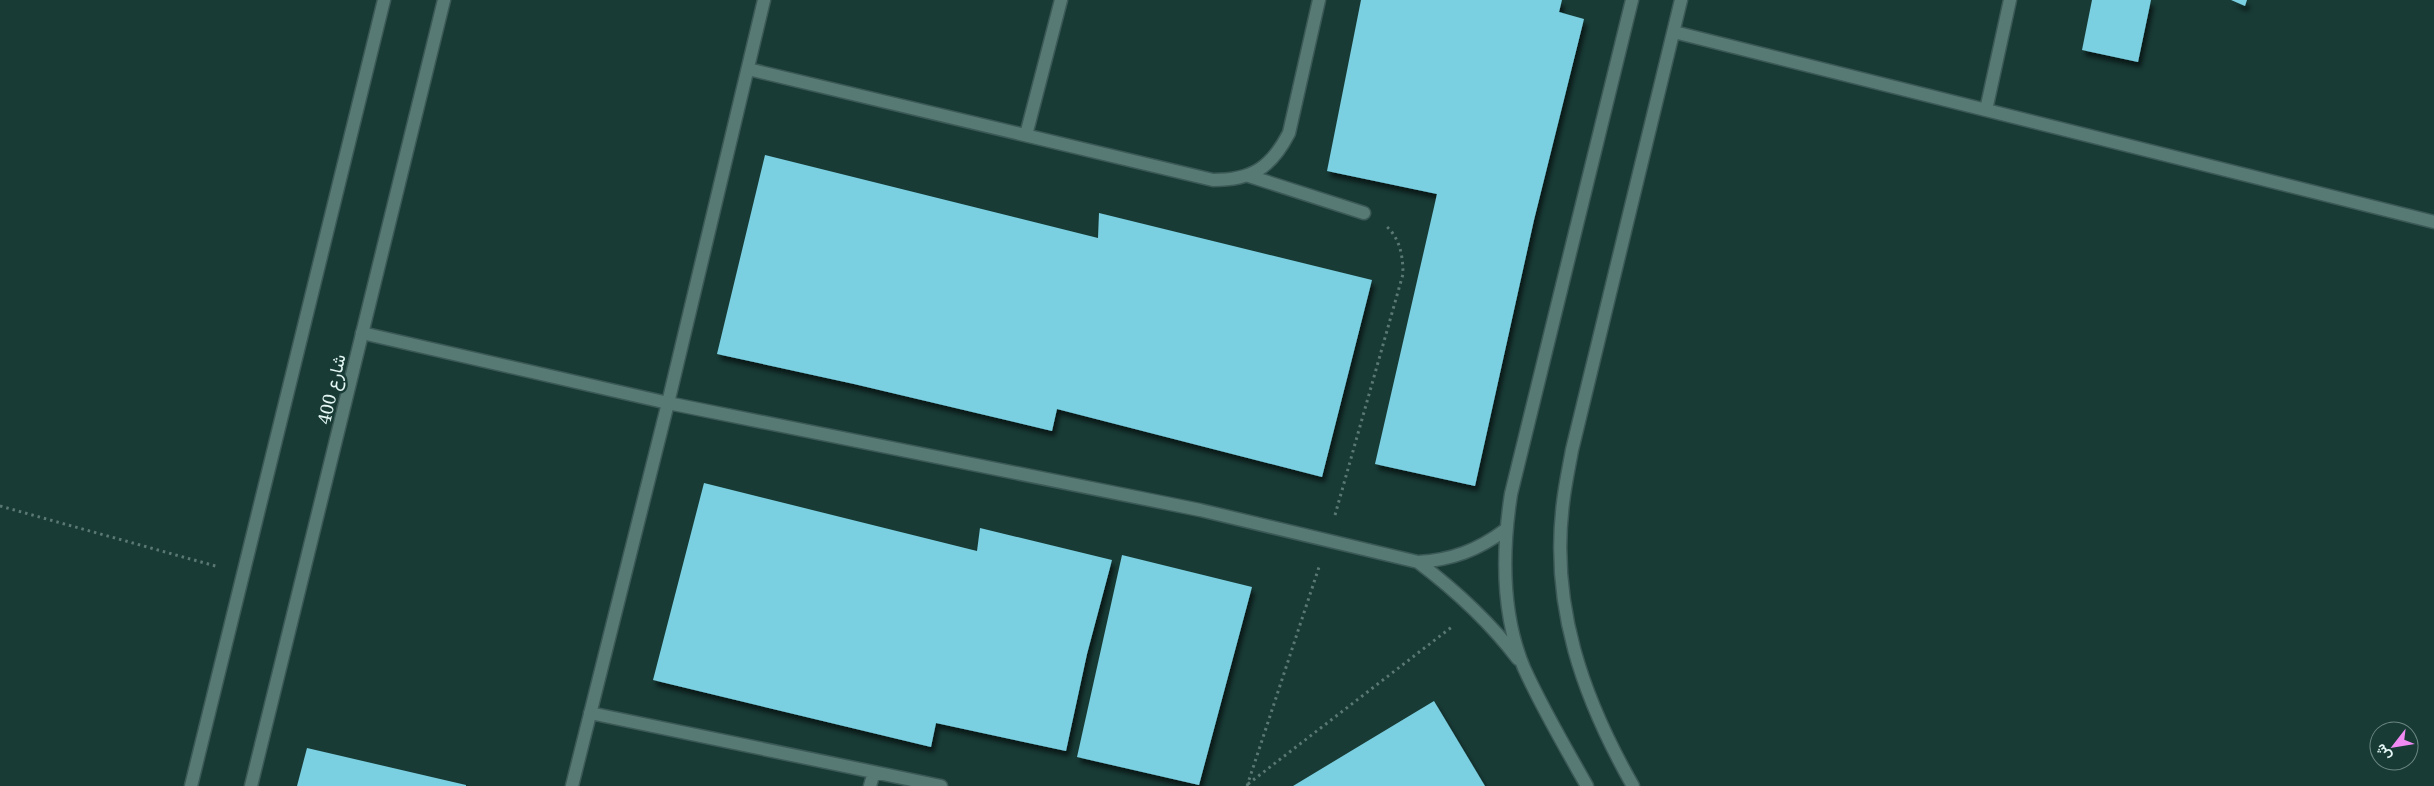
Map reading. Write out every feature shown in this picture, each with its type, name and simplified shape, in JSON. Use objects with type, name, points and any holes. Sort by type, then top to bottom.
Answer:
[{"type":"street","points":[[191,786],[384,0]]},
{"type":"street","name":"شارع 400","points":[[251,786],[444,0]]},
{"type":"street","points":[[572,786],[668,403],[764,0]]},
{"type":"street","points":[[1026,135],[1061,0]]},
{"type":"street","points":[[748,69],[1213,180],[1231,180],[1249,176],[1266,166],[1280,151],[1289,133],[1319,0]]},
{"type":"street","points":[[1587,786],[1524,666],[1513,634],[1504,565],[1505,530],[1511,494],[1632,0]]},
{"type":"street","points":[[1633,786],[1597,718],[1578,667],[1565,613],[1560,559],[1562,503],[1572,450],[1681,0]]},
{"type":"street","points":[[1986,110],[2010,0]]},
{"type":"street","points":[[1674,32],[2434,222]]},
{"type":"street","points":[[1249,176],[1364,213]]},
{"type":"street","points":[[362,333],[668,403],[1081,485],[1328,539],[1418,562],[1441,560],[1464,554],[1486,544],[1505,530]]},
{"type":"street","points":[[1418,562],[1475,610],[1501,637],[1524,666]]},
{"type":"street","points":[[590,712],[941,786]]},
{"type":"street","points":[[870,786],[874,772]]},
{"type":"path","points":[[1248,785],[1328,539],[1403,274],[1403,258],[1399,244],[1391,230],[1379,220],[1364,213]]},
{"type":"path","points":[[0,506],[244,574]]},
{"type":"path","points":[[1248,785],[1475,610]]},
{"type":"building","points":[[1361,0],[1562,0],[1559,12],[1584,19],[1534,220],[1475,486],[1375,464],[1437,194],[1327,171]]},
{"type":"building","points":[[2092,0],[2151,0],[2138,62],[2082,50]]},
{"type":"building","points":[[2231,0],[2247,0],[2245,6]]},
{"type":"building","points":[[765,155],[1098,238],[1099,213],[1372,280],[1322,477],[1057,409],[1052,431],[717,354]]},
{"type":"building","points":[[704,483],[977,551],[980,528],[1112,560],[1087,654],[1066,751],[936,723],[931,747],[653,680]]},
{"type":"building","points":[[1122,555],[1252,587],[1199,785],[1077,757]]},
{"type":"building","points":[[1434,701],[1485,786],[1293,786],[1346,754]]},
{"type":"building","points":[[307,748],[466,785],[466,786],[297,786]]}]
